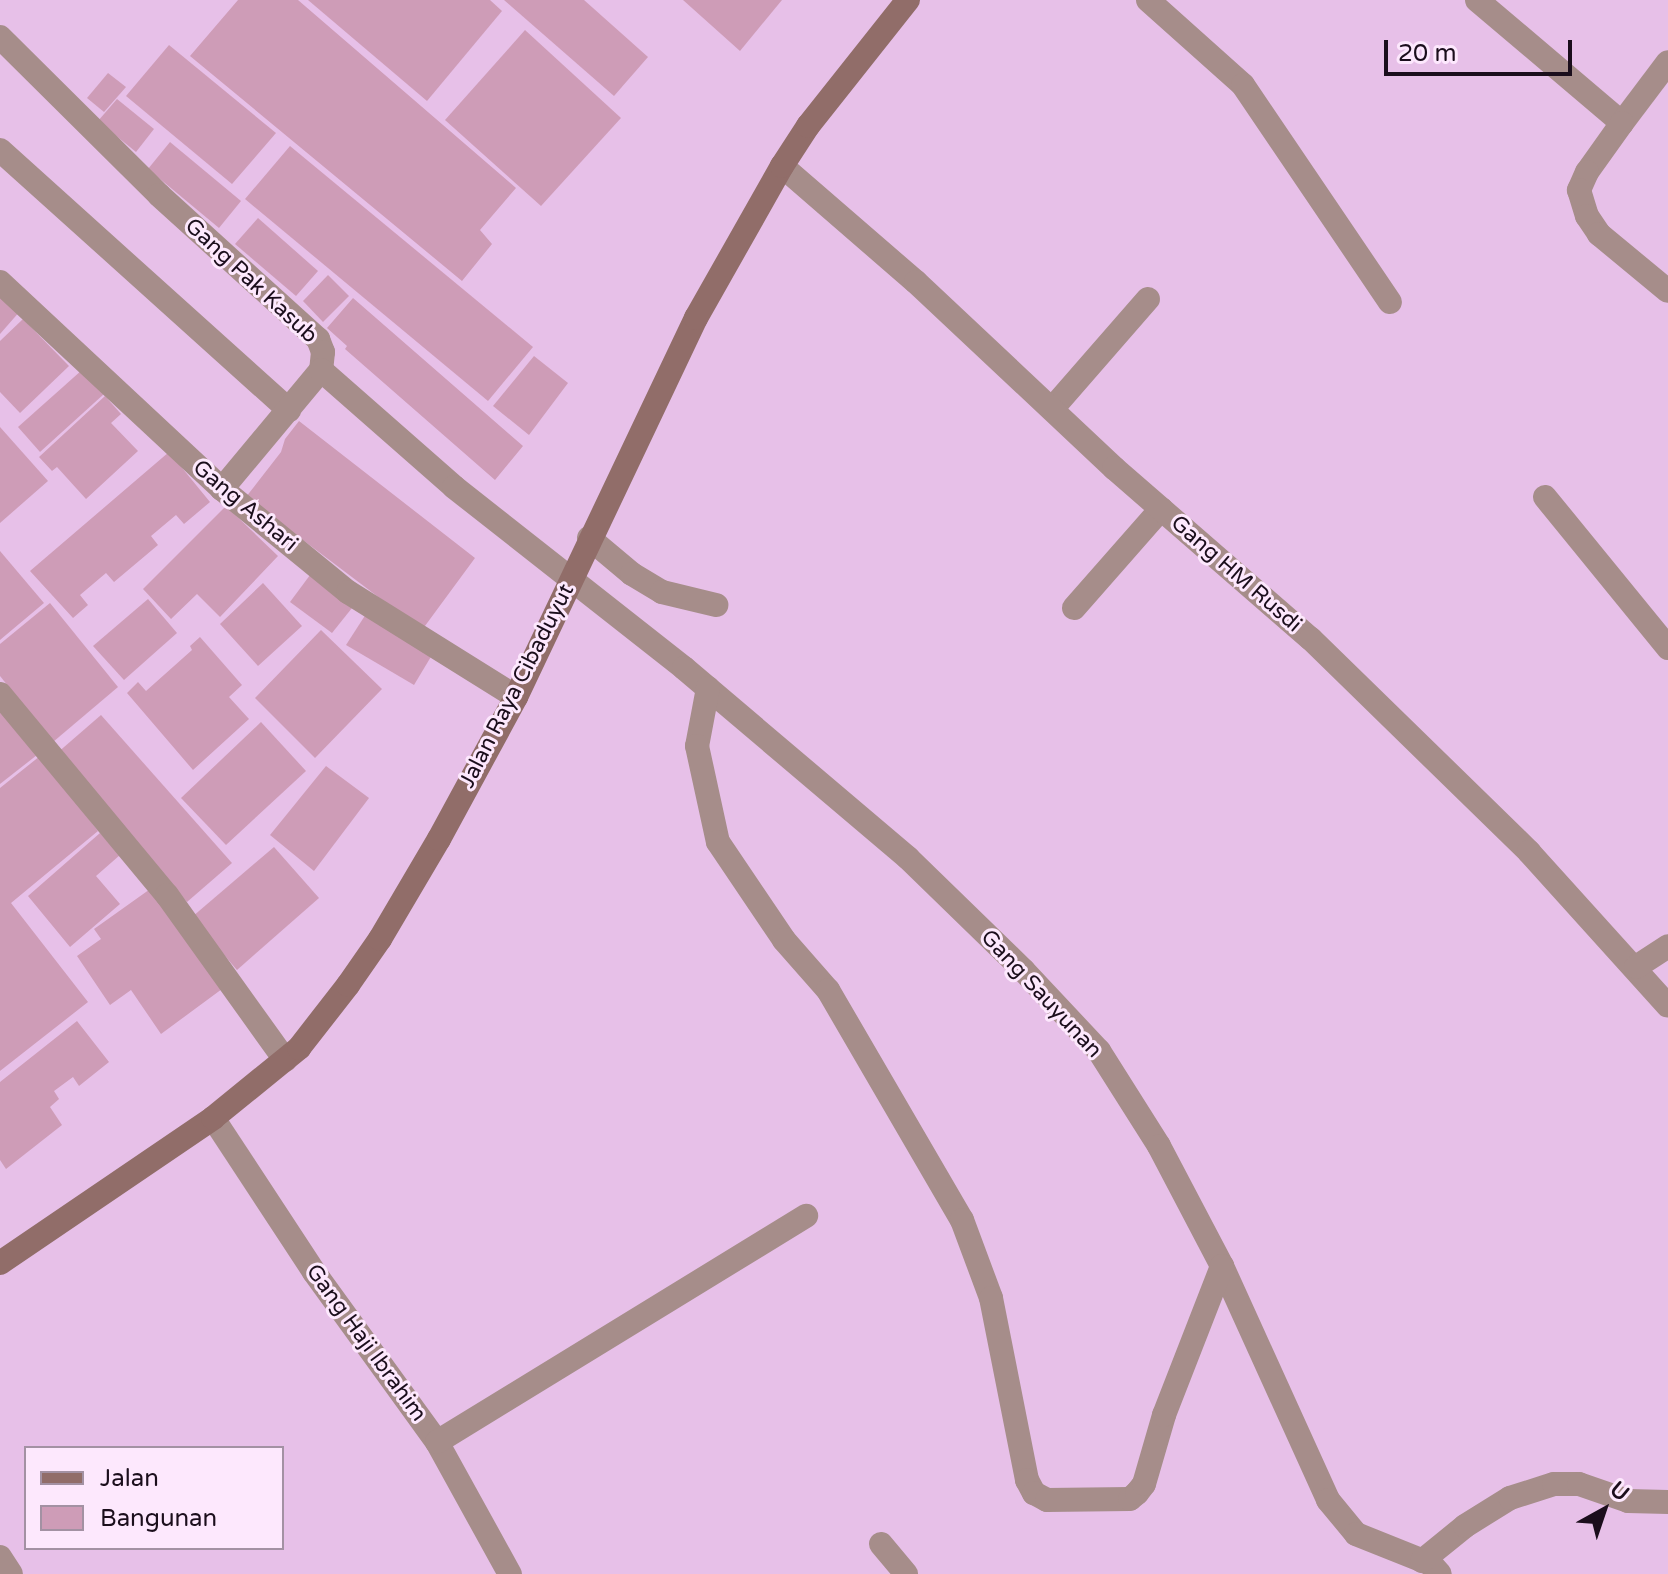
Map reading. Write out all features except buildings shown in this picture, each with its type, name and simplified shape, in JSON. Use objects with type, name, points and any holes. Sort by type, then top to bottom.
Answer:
[{"type":"main road","name":"Jalan Raya Cibaduyut","points":[[0,1263],[213,1118],[285,1060],[309,1036],[380,939],[516,697],[696,318],[808,126],[908,0]]},
{"type":"street","points":[[1148,0],[1243,85],[1390,302]]},
{"type":"street","points":[[1477,0],[1622,123]]},
{"type":"street","name":"Gang Pak Kasub","points":[[0,37],[159,195],[318,339],[323,352],[321,370],[454,487],[570,581]]},
{"type":"street","points":[[1668,62],[1587,172],[1579,190],[1587,216],[1599,234],[1668,291]]},
{"type":"street","points":[[0,150],[289,410]]},
{"type":"street","name":"Gang HM Rusdi","points":[[782,166],[916,282],[1161,509],[1322,650],[1529,852],[1668,1006]]},
{"type":"street","name":"Gang Ashari","points":[[0,282],[222,489],[348,592],[516,697]]},
{"type":"street","points":[[1052,409],[1148,299]]},
{"type":"street","points":[[222,489],[321,370]]},
{"type":"street","points":[[1545,497],[1668,648]]},
{"type":"street","points":[[1074,608],[1161,509]]},
{"type":"street","points":[[589,538],[632,574],[662,592],[716,605]]},
{"type":"street","name":"Gang Sauyunan","points":[[570,581],[708,688],[908,858],[1023,970],[1099,1051],[1159,1146],[1222,1266],[1328,1500],[1356,1534],[1431,1567]]},
{"type":"street","points":[[708,688],[697,746],[718,842],[784,940],[828,990],[962,1220],[991,1298],[1027,1480],[1034,1493],[1047,1500],[1130,1499],[1137,1493],[1144,1484],[1164,1415],[1222,1266]]},
{"type":"street","points":[[0,694],[167,895],[285,1060]]},
{"type":"street","points":[[1636,967],[1668,946]]},
{"type":"street","name":"Gang Haji Ibrahim","points":[[213,1118],[314,1272],[437,1442],[510,1574]]},
{"type":"street","points":[[437,1442],[806,1216]]},
{"type":"street","points":[[1431,1567],[1465,1526],[1510,1498],[1554,1484],[1579,1484],[1628,1501],[1668,1502]]},
{"type":"street","points":[[881,1544],[906,1574]]},
{"type":"street","points":[[0,1557],[11,1574]]}]
